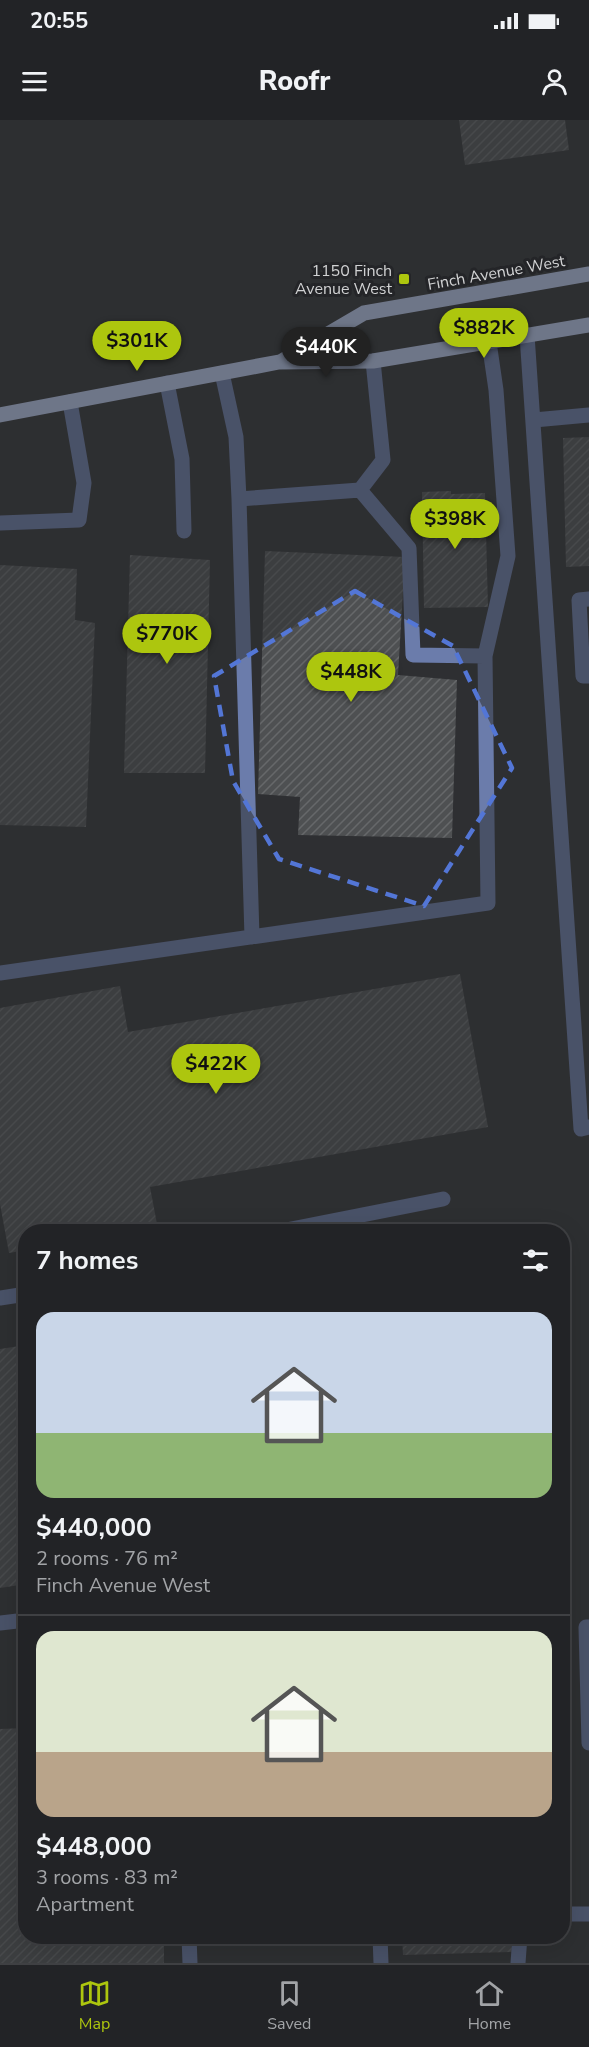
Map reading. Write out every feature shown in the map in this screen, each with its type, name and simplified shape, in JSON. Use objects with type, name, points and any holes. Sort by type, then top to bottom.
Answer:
[{"type":"main road","name":"Finch Avenue West","points":[[279,362],[364,313],[589,274]]},
{"type":"main road","name":"Finch Avenue West","points":[[0,415],[279,362],[373,361],[589,325]]},
{"type":"lane","points":[[527,335],[581,1129],[589,1127]]},
{"type":"lane","points":[[0,973],[488,903],[485,656],[508,556],[496,390],[489,342]]},
{"type":"lane","points":[[239,499],[360,490],[383,460],[373,361]]},
{"type":"lane","points":[[222,373],[236,436],[252,937]]},
{"type":"lane","points":[[167,383],[182,459],[184,531]]},
{"type":"lane","points":[[0,523],[79,520],[84,483],[70,402]]},
{"type":"lane","points":[[534,420],[589,415]]},
{"type":"lane","points":[[360,490],[409,548],[412,655],[485,656]]},
{"type":"lane","points":[[589,599],[579,600],[583,676],[589,676]]},
{"type":"lane","points":[[316,1224],[443,1199]]},
{"type":"lane","points":[[0,1298],[18,1295]]},
{"type":"lane","points":[[0,1623],[18,1621]]},
{"type":"lane","points":[[589,1627],[586,1627],[589,1743]]},
{"type":"lane","points":[[570,1914],[589,1914]]},
{"type":"lane","points":[[189,1944],[190,1963]]},
{"type":"lane","points":[[380,1944],[381,1963]]},
{"type":"lane","points":[[518,1963],[519,1944]]},
{"type":"highlighted area","points":[[355,591],[453,646],[512,768],[424,906],[279,859],[233,781],[214,676]]},
{"type":"building","points":[[459,120],[565,120],[569,150],[465,165]]},
{"type":"building","points":[[589,437],[589,566],[566,567],[563,438]]},
{"type":"building","points":[[451,491],[451,494],[485,493],[488,607],[424,608],[422,492]]},
{"type":"building","points":[[265,551],[405,557],[398,675],[457,680],[452,838],[298,835],[300,797],[258,794]]},
{"type":"building","points":[[130,555],[210,560],[205,773],[124,773]]},
{"type":"building","points":[[0,565],[77,569],[75,620],[95,623],[86,827],[0,825]]},
{"type":"building","points":[[460,974],[488,1127],[150,1187],[157,1224],[18,1224],[18,1251],[9,1253],[0,1204],[0,1008],[120,986],[128,1032]]},
{"type":"building","points":[[18,1346],[18,1585],[0,1588],[0,1349]]},
{"type":"building","points":[[18,1728],[18,1944],[164,1944],[164,1963],[0,1963],[0,1729]]},
{"type":"building","points":[[402,1944],[512,1944],[512,1952],[403,1955]]},
{"type":"place","name":"1150 Finch Avenue West","points":[[404,279]]}]
